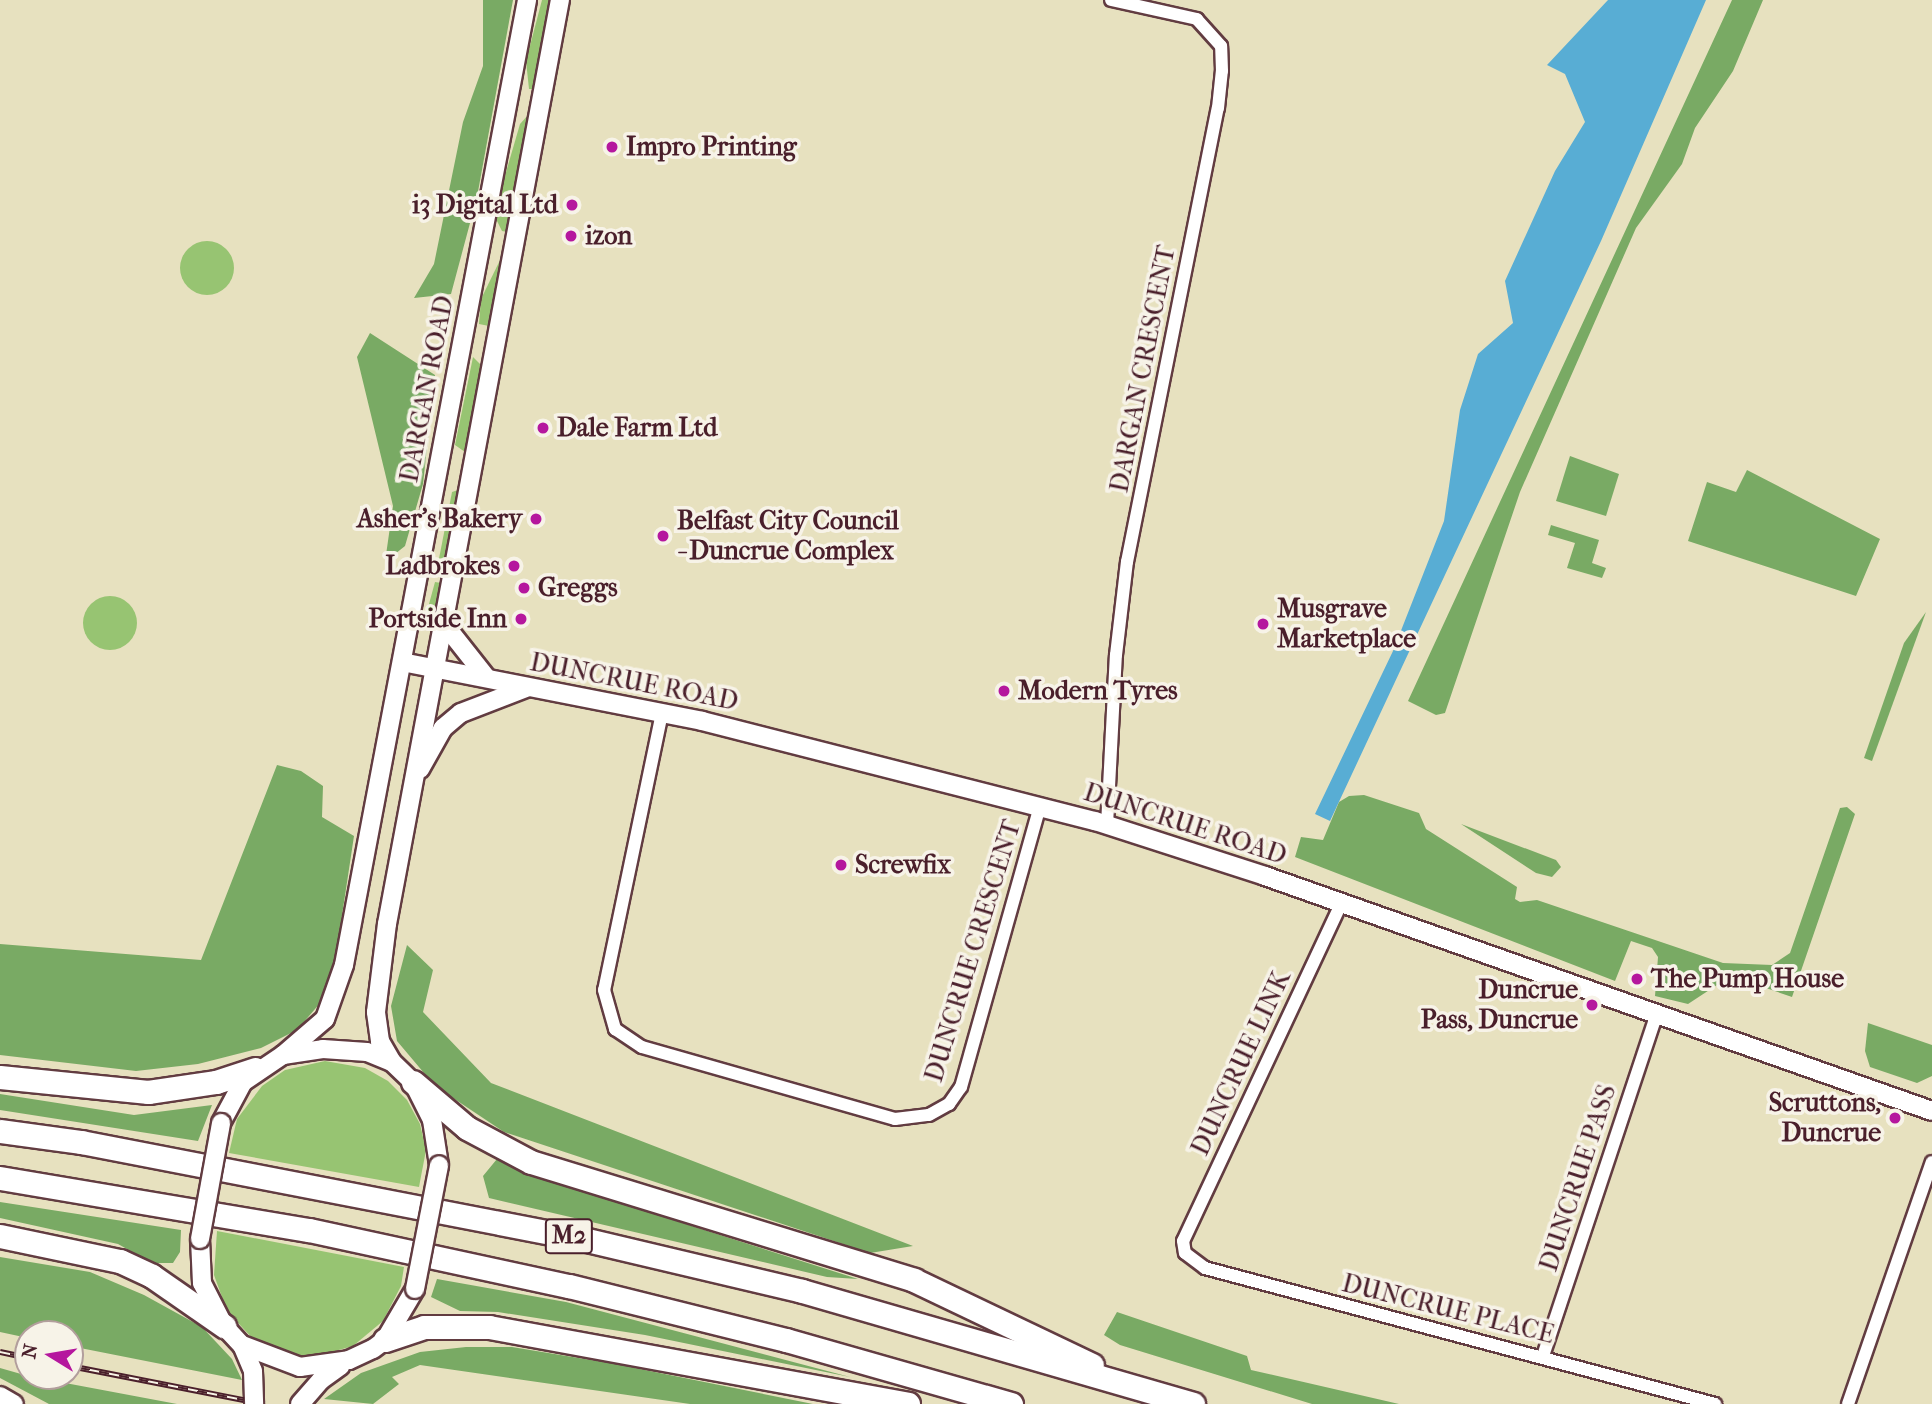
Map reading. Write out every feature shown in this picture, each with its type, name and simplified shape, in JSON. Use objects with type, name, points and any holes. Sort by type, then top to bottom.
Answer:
[{"type":"highway","points":[[0,1077],[148,1092],[216,1082],[255,1069]]},
{"type":"highway","points":[[413,1082],[467,1128],[518,1156],[914,1280],[1064,1349],[1128,1385]]},
{"type":"highway","name":"M2","points":[[0,1131],[134,1152],[587,1240],[802,1291],[1193,1404]]},
{"type":"highway","name":"M2","points":[[0,1178],[309,1230],[569,1286],[786,1340],[1012,1404]]},
{"type":"highway","points":[[0,1236],[120,1261],[181,1294],[225,1326]]},
{"type":"highway","points":[[385,1340],[424,1327],[489,1327],[908,1404]]},
{"type":"street","name":"DARGAN ROAD","points":[[283,1055],[325,1018],[334,1001],[527,0]]},
{"type":"street","points":[[300,1404],[321,1380],[349,1360],[385,1340],[415,1289],[439,1165],[432,1119],[413,1082],[392,1062],[380,1041],[378,985],[432,667],[559,0]]},
{"type":"street","name":"DARGAN CRESCENT","points":[[1107,825],[1116,655],[1127,562],[1219,108],[1222,71],[1221,46],[1197,19],[1111,0]]},
{"type":"street","points":[[441,620],[486,677]]},
{"type":"street","name":"DUNCRUE ROAD","points":[[401,662],[662,713],[868,760],[1107,825],[1932,1111]]},
{"type":"street","points":[[413,785],[443,729],[481,702],[526,688]]},
{"type":"street","name":"DUNCRUE CRESCENT","points":[[662,713],[604,990],[615,1029],[642,1047],[895,1119],[929,1115],[949,1104],[961,1087],[1040,806]]},
{"type":"street","name":"DUNCRUE LINK","points":[[1183,1241],[1341,904]]},
{"type":"street","name":"DUNCRUE PASS","points":[[1543,1356],[1657,1014]]},
{"type":"street","points":[[254,1404],[253,1371],[242,1345],[225,1326],[202,1283],[200,1239],[221,1123],[231,1097],[255,1069],[283,1055],[346,1049],[392,1062]]},
{"type":"street","points":[[1848,1404],[1932,1162]]},
{"type":"street","name":"DUNCRUE PLACE","points":[[1183,1241],[1185,1253],[1205,1268],[1715,1404]]},
{"type":"street","points":[[242,1345],[300,1367],[349,1360]]},
{"type":"street","points":[[0,1396],[14,1404]]},
{"type":"green space","points":[[483,0],[513,0],[477,197],[451,294],[414,298],[434,264],[463,122],[483,66]]},
{"type":"green space","points":[[542,0],[549,0],[534,89],[529,89],[526,61]]},
{"type":"green space","points":[[1732,0],[1763,0],[1733,71],[1695,128],[1682,164],[1636,228],[1520,492],[1445,713],[1436,715],[1408,701]]},
{"type":"green space","points":[[529,114],[507,232],[502,231],[496,219],[502,186],[520,124]]},
{"type":"green space","points":[[207,241],[226,249],[234,268],[226,287],[207,295],[188,287],[180,268],[188,249]]},
{"type":"green space","points":[[503,254],[489,326],[479,324],[481,299]]},
{"type":"green space","points":[[370,333],[435,375],[423,484],[405,546],[385,562],[393,506],[357,357]]},
{"type":"green space","points":[[473,357],[482,366],[465,452],[455,445]]},
{"type":"green space","points":[[1570,456],[1619,474],[1606,516],[1556,501]]},
{"type":"green space","points":[[1747,470],[1880,539],[1856,596],[1688,541],[1707,482],[1736,492]]},
{"type":"green space","points":[[458,490],[443,576],[436,574],[452,492]]},
{"type":"green space","points":[[1551,525],[1599,540],[1592,563],[1606,568],[1602,578],[1567,568],[1575,543],[1548,535]]},
{"type":"green space","points":[[435,582],[441,583],[431,630],[423,626]]},
{"type":"green space","points":[[110,596],[129,604],[137,623],[129,642],[110,650],[91,642],[83,623],[91,604]]},
{"type":"green space","points":[[1926,612],[1872,761],[1864,758],[1904,643]]},
{"type":"green space","points":[[277,765],[301,771],[323,786],[322,817],[354,836],[336,955],[321,1002],[297,1030],[261,1048],[198,1064],[136,1071],[0,1055],[0,944],[201,960]]},
{"type":"green space","points":[[1364,795],[1419,813],[1426,829],[1517,887],[1515,899],[1520,902],[1537,900],[1723,963],[1772,965],[1790,953],[1840,808],[1847,807],[1855,814],[1792,997],[1763,987],[1720,983],[1688,1004],[1655,996],[1658,957],[1652,948],[1631,941],[1615,981],[1295,857],[1301,837],[1323,840],[1339,802],[1349,796]]},
{"type":"green space","points":[[1461,824],[1556,860],[1561,867],[1552,877],[1536,873]]},
{"type":"green space","points":[[407,945],[433,970],[423,1012],[491,1083],[913,1246],[870,1253],[504,1132],[435,1086],[397,1041],[391,1006]]},
{"type":"green space","points":[[1868,1023],[1932,1045],[1932,1076],[1917,1083],[1870,1067],[1865,1051]]},
{"type":"green space","points":[[325,1061],[365,1068],[388,1081],[407,1100],[420,1124],[426,1150],[419,1187],[229,1153],[237,1119],[262,1086],[285,1070]]},
{"type":"green space","points":[[0,1094],[134,1115],[212,1105],[198,1141],[0,1110]]},
{"type":"green space","points":[[497,1159],[582,1191],[858,1279],[827,1277],[489,1198],[483,1176]]},
{"type":"green space","points":[[0,1202],[181,1230],[180,1252],[173,1263],[152,1263],[118,1244],[0,1218]]},
{"type":"green space","points":[[217,1231],[404,1267],[401,1286],[383,1321],[353,1346],[314,1357],[288,1355],[253,1339],[227,1311],[214,1275]]},
{"type":"green space","points":[[0,1257],[90,1272],[144,1295],[202,1327],[232,1359],[242,1380],[84,1349],[84,1320],[14,1320],[14,1335],[0,1332]]},
{"type":"green space","points":[[437,1279],[566,1302],[850,1377],[645,1335],[498,1312],[460,1311],[431,1297]]},
{"type":"green space","points":[[1117,1312],[1247,1356],[1251,1370],[1399,1404],[1312,1404],[1120,1345],[1104,1335]]},
{"type":"green space","points":[[466,1347],[512,1347],[615,1364],[813,1404],[690,1404],[420,1365],[392,1377],[399,1384],[373,1404],[324,1399],[361,1373],[420,1352]]},
{"type":"green space","points":[[0,1368],[14,1372],[14,1385],[0,1378]]},
{"type":"green space","points":[[84,1387],[177,1404],[49,1404],[23,1390],[84,1390]]},
{"type":"water","points":[[1608,0],[1706,0],[1601,241],[1330,821],[1315,814],[1393,651],[1444,521],[1460,410],[1478,354],[1513,323],[1505,281],[1555,171],[1585,122],[1565,74],[1547,65]]},
{"type":"railway","points":[[0,1352],[14,1355]]},
{"type":"railway","points":[[84,1369],[244,1400]]},
{"type":"place","name":"Impro Printing","points":[[612,147]]},
{"type":"place","name":"i3 Digital Ltd","points":[[572,205]]},
{"type":"place","name":"izon","points":[[571,236]]},
{"type":"place","name":"Dale Farm Ltd","points":[[543,428]]},
{"type":"place","name":"Asher's Bakery","points":[[536,519]]},
{"type":"place","name":"Belfast City Council - Duncrue Complex","points":[[663,536]]},
{"type":"place","name":"Ladbrokes","points":[[514,566]]},
{"type":"place","name":"Greggs","points":[[524,588]]},
{"type":"place","name":"Portside Inn","points":[[521,619]]},
{"type":"place","name":"Musgrave Marketplace","points":[[1263,624]]},
{"type":"place","name":"Modern Tyres","points":[[1004,691]]},
{"type":"place","name":"Screwfix","points":[[841,865]]},
{"type":"place","name":"The Pump House","points":[[1637,979]]},
{"type":"place","name":"Duncrue Pass, Duncrue","points":[[1592,1005]]},
{"type":"place","name":"Scruttons, Duncrue","points":[[1895,1118]]}]
